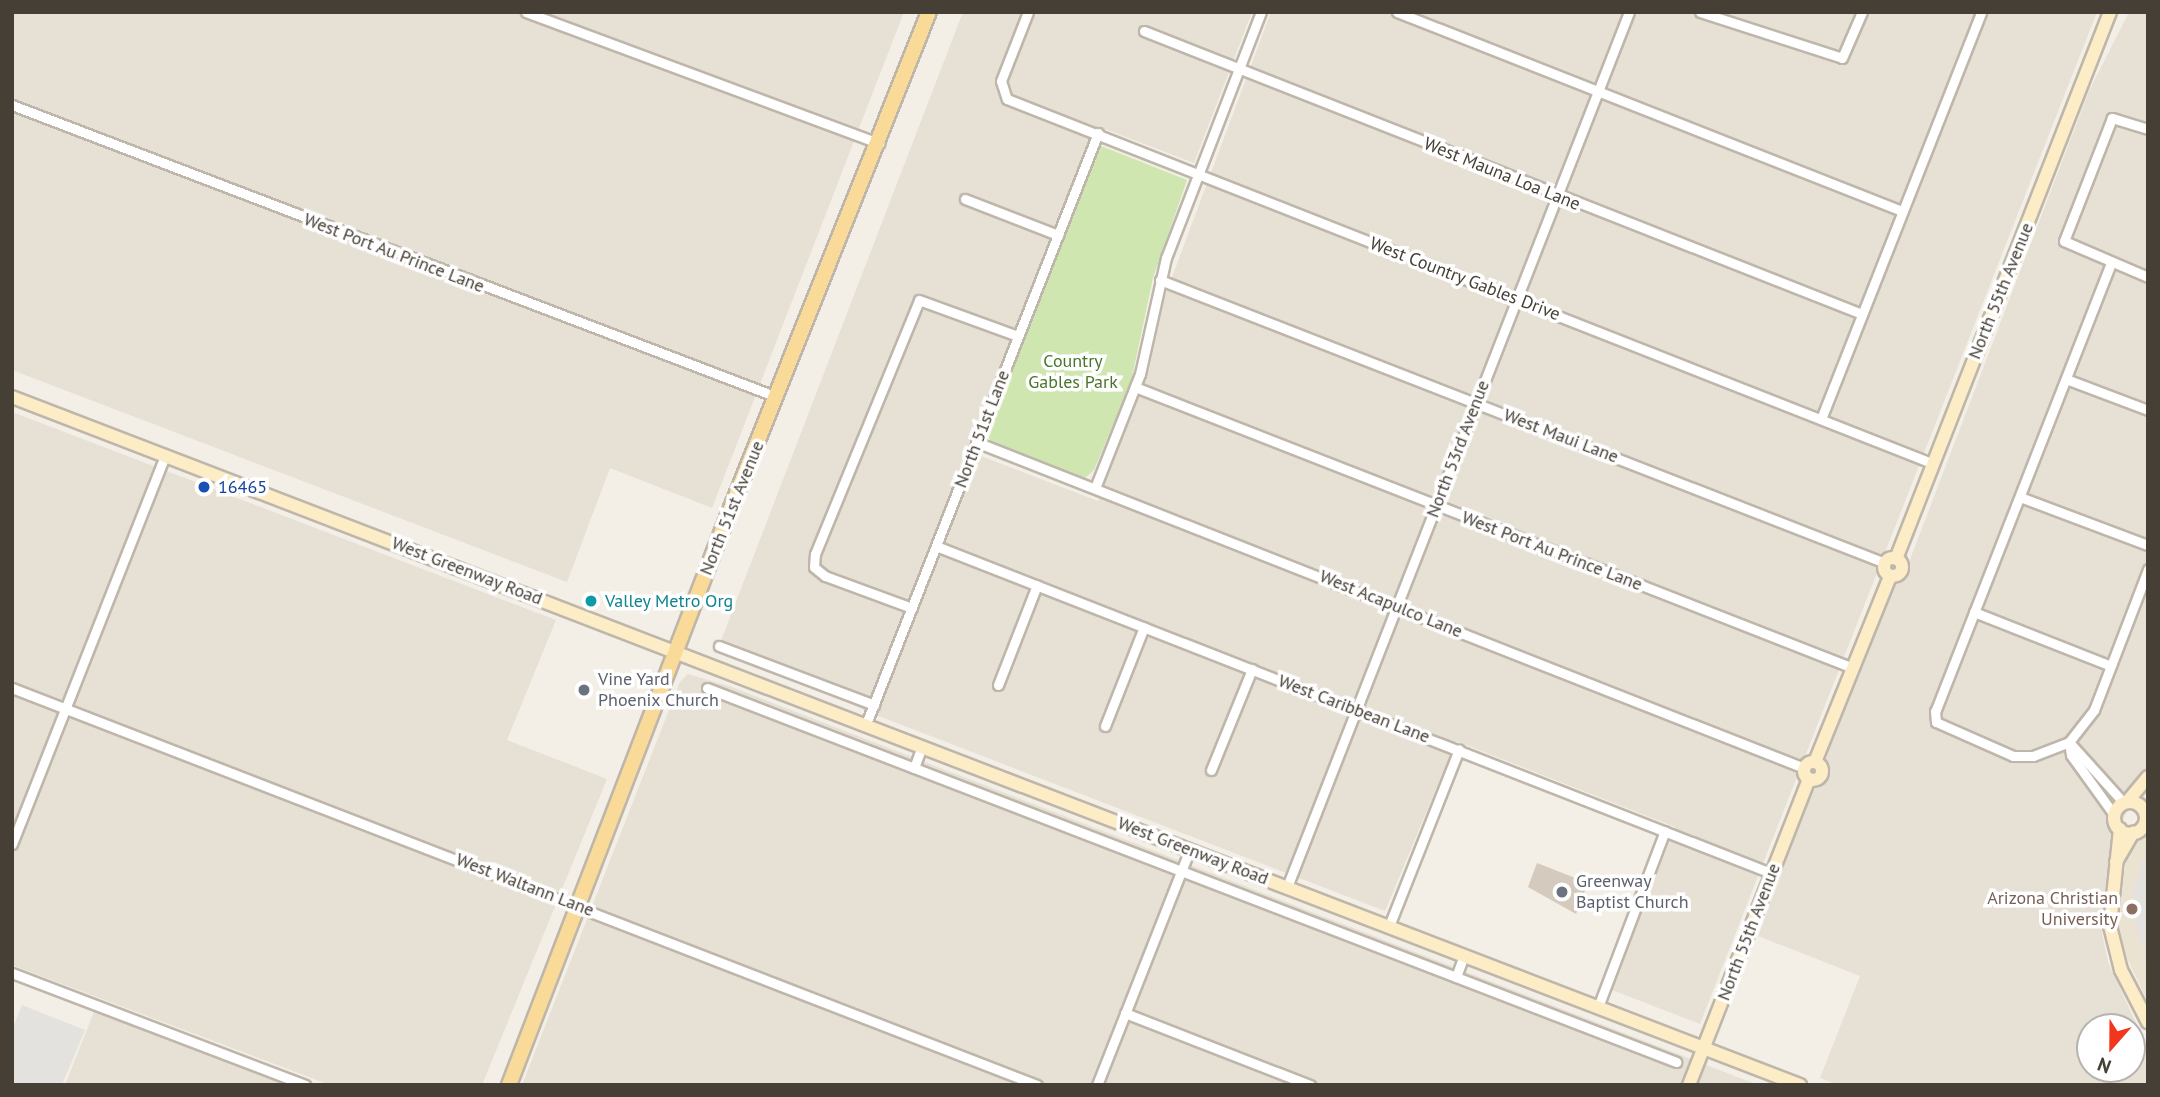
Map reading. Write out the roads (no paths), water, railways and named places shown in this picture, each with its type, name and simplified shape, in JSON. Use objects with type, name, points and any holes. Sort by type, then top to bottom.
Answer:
[{"type":"main road","name":"North 51st Avenue","points":[[509,1085],[675,651],[929,12]]},
{"type":"main road","name":"North 55th Avenue","points":[[1689,1085],[1809,770],[1890,576],[1890,561],[1955,421],[1965,382],[2110,12]]},
{"type":"main road","name":"West Greenway Road","points":[[12,397],[1800,1085]]},
{"type":"main road","points":[[2148,776],[2115,816],[2120,829],[2108,912],[2114,948],[2148,1022]]},
{"type":"main road","points":[[2116,862],[2133,833],[2144,826],[2148,789]]},
{"type":"main road","points":[[2125,803],[2145,812]]},
{"type":"main road","points":[[2120,829],[2133,833]]},
{"type":"street","points":[[526,12],[878,143]]},
{"type":"street","name":"West Country Gables Drive","points":[[1028,12],[1000,91],[1007,99],[1934,464]]},
{"type":"street","points":[[1094,488],[1135,387],[1160,280],[1198,173],[1261,12]]},
{"type":"street","points":[[1396,12],[1902,211]]},
{"type":"street","name":"North 53rd Avenue","points":[[1287,887],[1629,12]]},
{"type":"street","points":[[1700,12],[1842,58],[1862,12]]},
{"type":"street","points":[[1821,419],[1981,12]]},
{"type":"street","name":"West Mauna Loa Lane","points":[[1144,31],[1862,314]]},
{"type":"street","name":"West Port Au Prince Lane","points":[[12,105],[777,397]]},
{"type":"street","points":[[2148,130],[2112,118],[2064,241],[2148,277]]},
{"type":"street","name":"North 51st Lane","points":[[866,724],[1098,133]]},
{"type":"street","points":[[965,199],[1058,235]]},
{"type":"street","points":[[2111,262],[1935,711],[1936,722],[2013,756],[2033,756],[2069,741],[2085,726],[2148,569]]},
{"type":"street","name":"West Maui Lane","points":[[1160,280],[1890,561]]},
{"type":"street","points":[[912,608],[814,567],[919,300],[1018,336]]},
{"type":"street","points":[[2066,379],[2148,410]]},
{"type":"street","name":"West Port Au Prince Lane","points":[[1135,387],[1853,668]]},
{"type":"street","name":"West Acapulco Lane","points":[[976,443],[1809,770]]},
{"type":"street","points":[[12,844],[165,456]]},
{"type":"street","points":[[2020,497],[2148,545]]},
{"type":"street","name":"West Caribbean Lane","points":[[936,546],[1772,873]]},
{"type":"street","points":[[998,685],[1037,585]]},
{"type":"street","points":[[1974,612],[2111,666]]},
{"type":"street","points":[[1105,726],[1143,627]]},
{"type":"street","points":[[719,646],[874,705]]},
{"type":"street","points":[[1211,770],[1252,669]]},
{"type":"street","name":"West Waltann Lane","points":[[12,688],[1037,1085]]},
{"type":"street","name":"West Greenway Road","points":[[707,688],[1676,1062]]},
{"type":"street","points":[[2069,741],[2125,803]]},
{"type":"street","points":[[2069,741],[2071,755],[2115,816]]},
{"type":"street","points":[[914,768],[922,746]]},
{"type":"street","points":[[1389,926],[1459,749]]},
{"type":"street","points":[[2088,778],[2097,771]]},
{"type":"street","points":[[1598,1007],[1665,831]]},
{"type":"street","points":[[1097,1085],[1190,849]]},
{"type":"street","points":[[1456,977],[1464,955]]},
{"type":"street","points":[[12,973],[305,1085]]},
{"type":"street","points":[[1125,1013],[1310,1085]]},
{"type":"place","name":"16465","points":[[204,487]]},
{"type":"place","name":"Valley Metro Org","points":[[591,601]]},
{"type":"place","name":"Vine Yard Phoenix Church","points":[[584,690]]},
{"type":"place","name":"Greenway Baptist Church","points":[[1562,892]]},
{"type":"place","name":"Arizona Christian University","points":[[2132,909]]},
{"type":"park label","name":"Country Gables Park","points":[[1073,372]]}]
